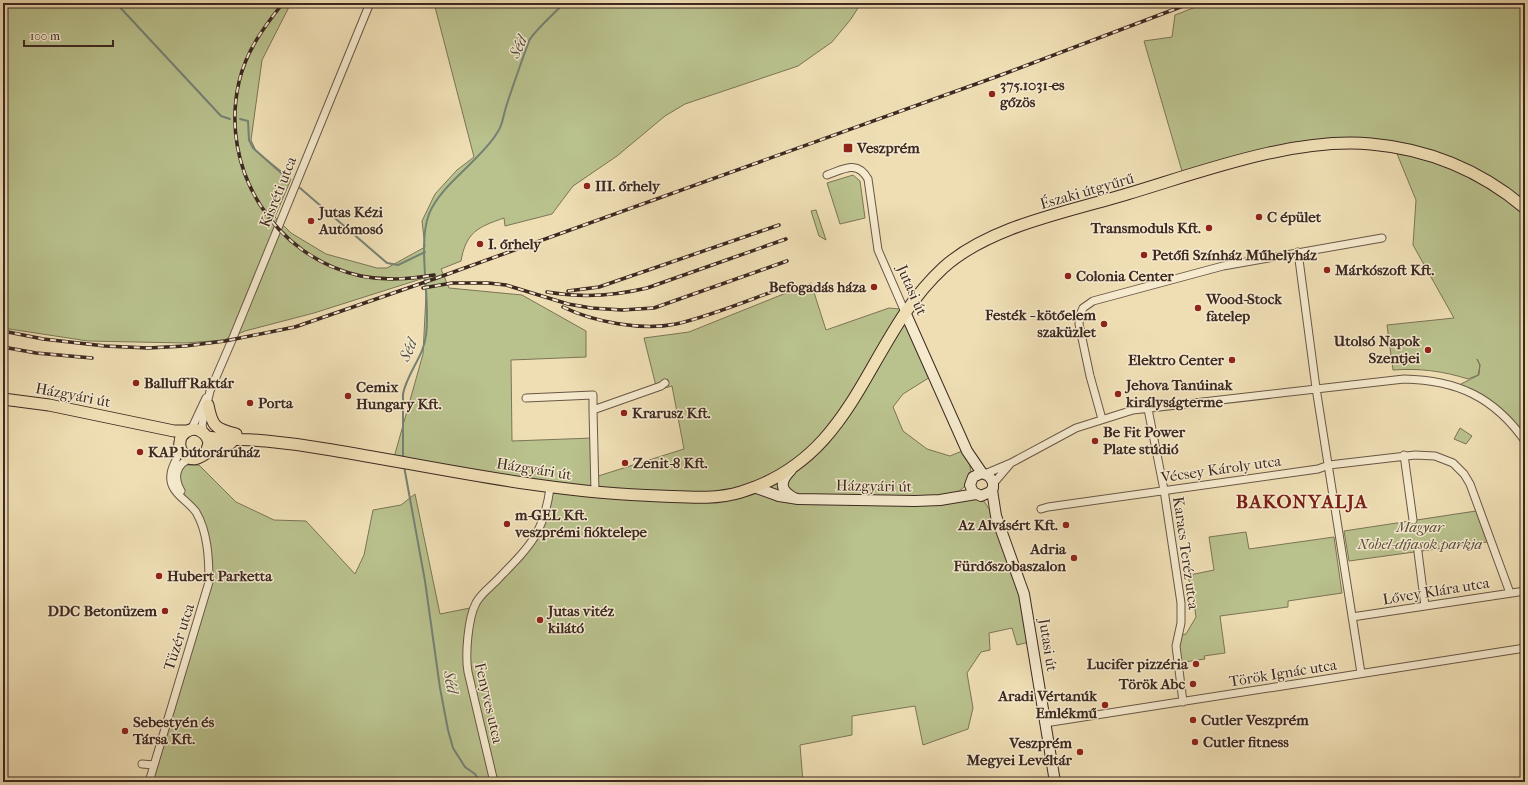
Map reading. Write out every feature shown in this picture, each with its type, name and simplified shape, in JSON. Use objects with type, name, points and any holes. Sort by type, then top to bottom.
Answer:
[{"type":"main road","name":"Északi útgyűrű","points":[[754,488],[791,469],[825,440],[860,390],[906,312],[929,283],[946,265],[971,247],[1008,229],[1203,172],[1291,149],[1321,144],[1369,144],[1394,147],[1456,164],[1501,189],[1525,208]]},
{"type":"main road","name":"Házgyári út","points":[[3,399],[49,405],[137,423]]},
{"type":"main road","points":[[208,405],[210,417],[218,429],[266,441]]},
{"type":"main road","points":[[137,423],[174,431],[198,430],[205,435],[209,444],[206,453],[198,458],[191,458],[185,455],[180,446],[172,438],[162,432],[137,423]]},
{"type":"main road","points":[[180,446],[181,438],[190,430]]},
{"type":"main road","name":"Házgyári út","points":[[205,435],[266,441],[403,462],[550,488],[627,495],[711,498],[728,496],[754,488]]},
{"type":"main road","name":"Házgyári út","points":[[206,453],[218,446],[228,444],[266,441]]},
{"type":"street","name":"Kisréti utca","points":[[190,430],[210,391],[370,3]]},
{"type":"street","name":"Jutasi út","points":[[827,175],[847,168],[857,168],[861,170],[868,179],[878,250],[978,477],[972,490],[996,516]]},
{"type":"street","points":[[1102,419],[1090,376],[1079,324],[1081,311],[1086,304],[1223,266],[1382,238]]},
{"type":"street","points":[[1298,252],[1316,388],[1361,674]]},
{"type":"street","points":[[950,498],[978,477],[1011,463],[1076,428],[1133,410],[1404,379],[1444,383],[1460,387],[1484,399],[1505,416],[1525,441]]},
{"type":"street","points":[[593,410],[661,386],[664,383]]},
{"type":"street","name":"Kisréti utca","points":[[205,435],[202,425],[208,405],[210,391]]},
{"type":"street","points":[[526,398],[593,395],[595,492]]},
{"type":"street","name":"Karacs Teréz utca","points":[[1148,408],[1164,490],[1182,603],[1181,623],[1176,646],[1183,702]]},
{"type":"street","name":"Tüzér utca","points":[[180,446],[171,470],[171,481],[175,489],[187,501]]},
{"type":"street","points":[[1404,455],[1413,520]]},
{"type":"street","name":"Vécsey Károly utca","points":[[1041,510],[1048,507],[1318,469],[1329,465],[1404,455],[1424,455],[1443,458],[1456,465],[1468,479],[1510,593]]},
{"type":"street","name":"Tüzér utca","points":[[150,782],[209,582],[208,557],[203,530],[197,514],[177,484],[176,475],[180,465],[191,458]]},
{"type":"street","points":[[978,495],[987,494],[1011,463]]},
{"type":"street","points":[[791,469],[785,476],[783,482],[786,493],[798,499]]},
{"type":"street","name":"Jutasi út","points":[[978,477],[990,478],[996,516],[1024,594],[1055,782]]},
{"type":"street","name":"Fenyves utca","points":[[494,782],[468,672],[466,657],[468,641],[476,602],[525,551],[535,538],[545,517],[550,488]]},
{"type":"street","name":"Házgyári út","points":[[754,488],[779,496],[798,499],[915,501],[978,495]]},
{"type":"street","points":[[1418,552],[1425,606]]},
{"type":"street","name":"Lővey Klára utca","points":[[1352,618],[1525,590]]},
{"type":"street","name":"Török Ignác utca","points":[[1045,722],[1183,702],[1525,648]]},
{"type":"street","points":[[142,764],[154,765]]},
{"type":"green space","points":[[3,3],[291,3],[262,60],[251,140],[256,151],[291,179],[275,217],[291,233],[326,254],[377,268],[387,268],[425,247],[422,221],[435,194],[457,170],[474,157],[434,3],[861,3],[851,19],[832,42],[798,66],[685,104],[665,116],[617,156],[573,186],[552,214],[505,226],[504,218],[487,224],[470,237],[463,251],[461,261],[441,269],[449,288],[522,295],[586,331],[586,357],[511,360],[512,441],[593,438],[595,477],[684,449],[672,386],[657,390],[644,338],[689,332],[811,283],[826,330],[889,308],[900,309],[935,374],[903,394],[893,407],[903,431],[927,449],[950,456],[967,449],[971,472],[970,480],[967,485],[952,496],[981,497],[998,522],[1034,641],[1017,645],[1012,628],[989,633],[990,650],[981,652],[967,673],[973,708],[968,729],[923,745],[915,706],[852,716],[852,735],[800,745],[803,782],[148,782],[207,591],[206,546],[195,516],[168,483],[167,477],[170,465],[199,465],[236,502],[274,520],[306,521],[355,574],[364,555],[373,510],[401,505],[415,494],[440,614],[475,607],[536,538],[551,487],[393,461],[423,354],[426,295],[424,278],[314,313],[245,331],[224,340],[185,343],[88,341],[3,328]]},
{"type":"green space","points":[[1206,3],[1525,3],[1525,440],[1506,417],[1457,386],[1479,375],[1480,365],[1478,375],[1468,379],[1431,371],[1412,369],[1393,370],[1387,325],[1454,318],[1413,245],[1416,200],[1395,149],[1321,145],[1184,178],[1144,41],[1172,37],[1175,15]]},
{"type":"green space","points":[[853,175],[860,181],[865,218],[840,224],[827,183]]},
{"type":"green space","points":[[816,210],[826,240],[819,236],[811,211]]},
{"type":"green space","points":[[1460,428],[1472,436],[1466,444],[1454,439]]},
{"type":"green space","name":"Magyar Nobel-díjasok parkja","points":[[1476,511],[1487,542],[1349,561],[1344,531]]},
{"type":"green space","points":[[1246,532],[1249,549],[1334,537],[1342,593],[1288,601],[1288,607],[1220,616],[1225,653],[1204,656],[1205,659],[1178,663],[1178,636],[1186,634],[1196,617],[1191,583],[1185,576],[1214,570],[1209,537]]},
{"type":"waterway","points":[[116,3],[221,116],[230,119]]},
{"type":"waterway","name":"Séd","points":[[403,459],[403,394],[408,379],[425,343],[426,335],[427,305],[424,241],[429,214],[434,203],[442,193],[481,153],[499,130],[511,90],[531,37],[564,3]]},
{"type":"waterway","points":[[240,119],[248,121],[249,140],[253,148],[288,179]]},
{"type":"waterway","points":[[300,188],[387,263],[398,265],[425,252]]},
{"type":"waterway","name":"Séd","points":[[404,466],[425,581],[440,688],[448,730],[453,748],[465,767],[475,774],[480,782]]},
{"type":"railway","points":[[283,3],[256,40],[246,60],[239,82],[235,115],[237,146],[246,177],[260,204],[279,229],[302,250],[330,266],[361,276],[379,279],[434,275]]},
{"type":"railway","points":[[3,331],[43,339],[105,346],[148,348],[185,346],[225,341],[295,327],[434,279],[1001,75],[1191,3]]},
{"type":"railway","points":[[568,291],[599,287],[779,225]]},
{"type":"railway","points":[[547,292],[572,295],[597,295],[622,293],[647,288],[786,239]]},
{"type":"railway","points":[[423,288],[452,283],[488,283],[506,285],[568,304],[591,308],[622,310],[654,308],[787,261]]},
{"type":"railway","points":[[563,307],[589,317],[618,324],[633,326],[662,326],[676,324],[704,316],[788,286]]},
{"type":"railway","points":[[3,347],[36,353],[92,358]]},
{"type":"place","name":"375.1031-es gőzös","points":[[992,94]]},
{"type":"place","name":"Veszprém","points":[[848,148]]},
{"type":"place","name":"III. őrhely","points":[[587,186]]},
{"type":"place","name":"C épület","points":[[1259,217]]},
{"type":"place","name":"Jutas Kézi Autómosó","points":[[311,221]]},
{"type":"place","name":"Transmoduls Kft.","points":[[1209,228]]},
{"type":"place","name":"I. őrhely","points":[[480,244]]},
{"type":"place","name":"Petőfi Színház Műhelyház","points":[[1144,255]]},
{"type":"place","name":"Márkószoft Kft.","points":[[1327,270]]},
{"type":"place","name":"Colonia Center","points":[[1068,276]]},
{"type":"place","name":"Befogadás háza","points":[[874,287]]},
{"type":"place","name":"Wood-Stock fatelep","points":[[1198,308]]},
{"type":"place","name":"Festék - kötőelem szaküzlet","points":[[1104,324]]},
{"type":"place","name":"Utolsó Napok Szentjei","points":[[1428,350]]},
{"type":"place","name":"Elektro Center","points":[[1232,360]]},
{"type":"place","name":"Balluff Raktár","points":[[136,383]]},
{"type":"place","name":"Jehova Tanúinak királyságterme","points":[[1118,394]]},
{"type":"place","name":"Cemix Hungary Kft.","points":[[348,396]]},
{"type":"place","name":"Porta","points":[[250,403]]},
{"type":"place","name":"Krarusz Kft.","points":[[624,413]]},
{"type":"place","name":"Be Fit Power Plate stúdió","points":[[1095,441]]},
{"type":"place","name":"KAP bútoráruház","points":[[140,452]]},
{"type":"place","name":"Zenit-8 Kft.","points":[[625,463]]},
{"type":"place","name":"m-GEL Kft. veszprémi fióktelepe","points":[[507,524]]},
{"type":"place","name":"Az Alvásért Kft.","points":[[1066,525]]},
{"type":"place","name":"Adria Fürdőszobaszalon","points":[[1074,558]]},
{"type":"place","name":"Hubert Parketta","points":[[159,576]]},
{"type":"place","name":"DDC Betonüzem","points":[[165,611]]},
{"type":"place","name":"Jutas vitéz kilátó","points":[[540,620]]},
{"type":"place","name":"Lucifer pizzéria","points":[[1196,664]]},
{"type":"place","name":"Török Abc","points":[[1193,684]]},
{"type":"place","name":"Aradi Vértanúk Emlékmű","points":[[1105,705]]},
{"type":"place","name":"Cutler Veszprém","points":[[1193,720]]},
{"type":"place","name":"Sebestyén és Társa Kft.","points":[[125,731]]},
{"type":"place","name":"Cutler fitness","points":[[1195,742]]},
{"type":"place","name":"Veszprém Megyei Levéltár","points":[[1080,752]]},
{"type":"district","name":"BAKONYALJA","points":[[1302,502]]}]
